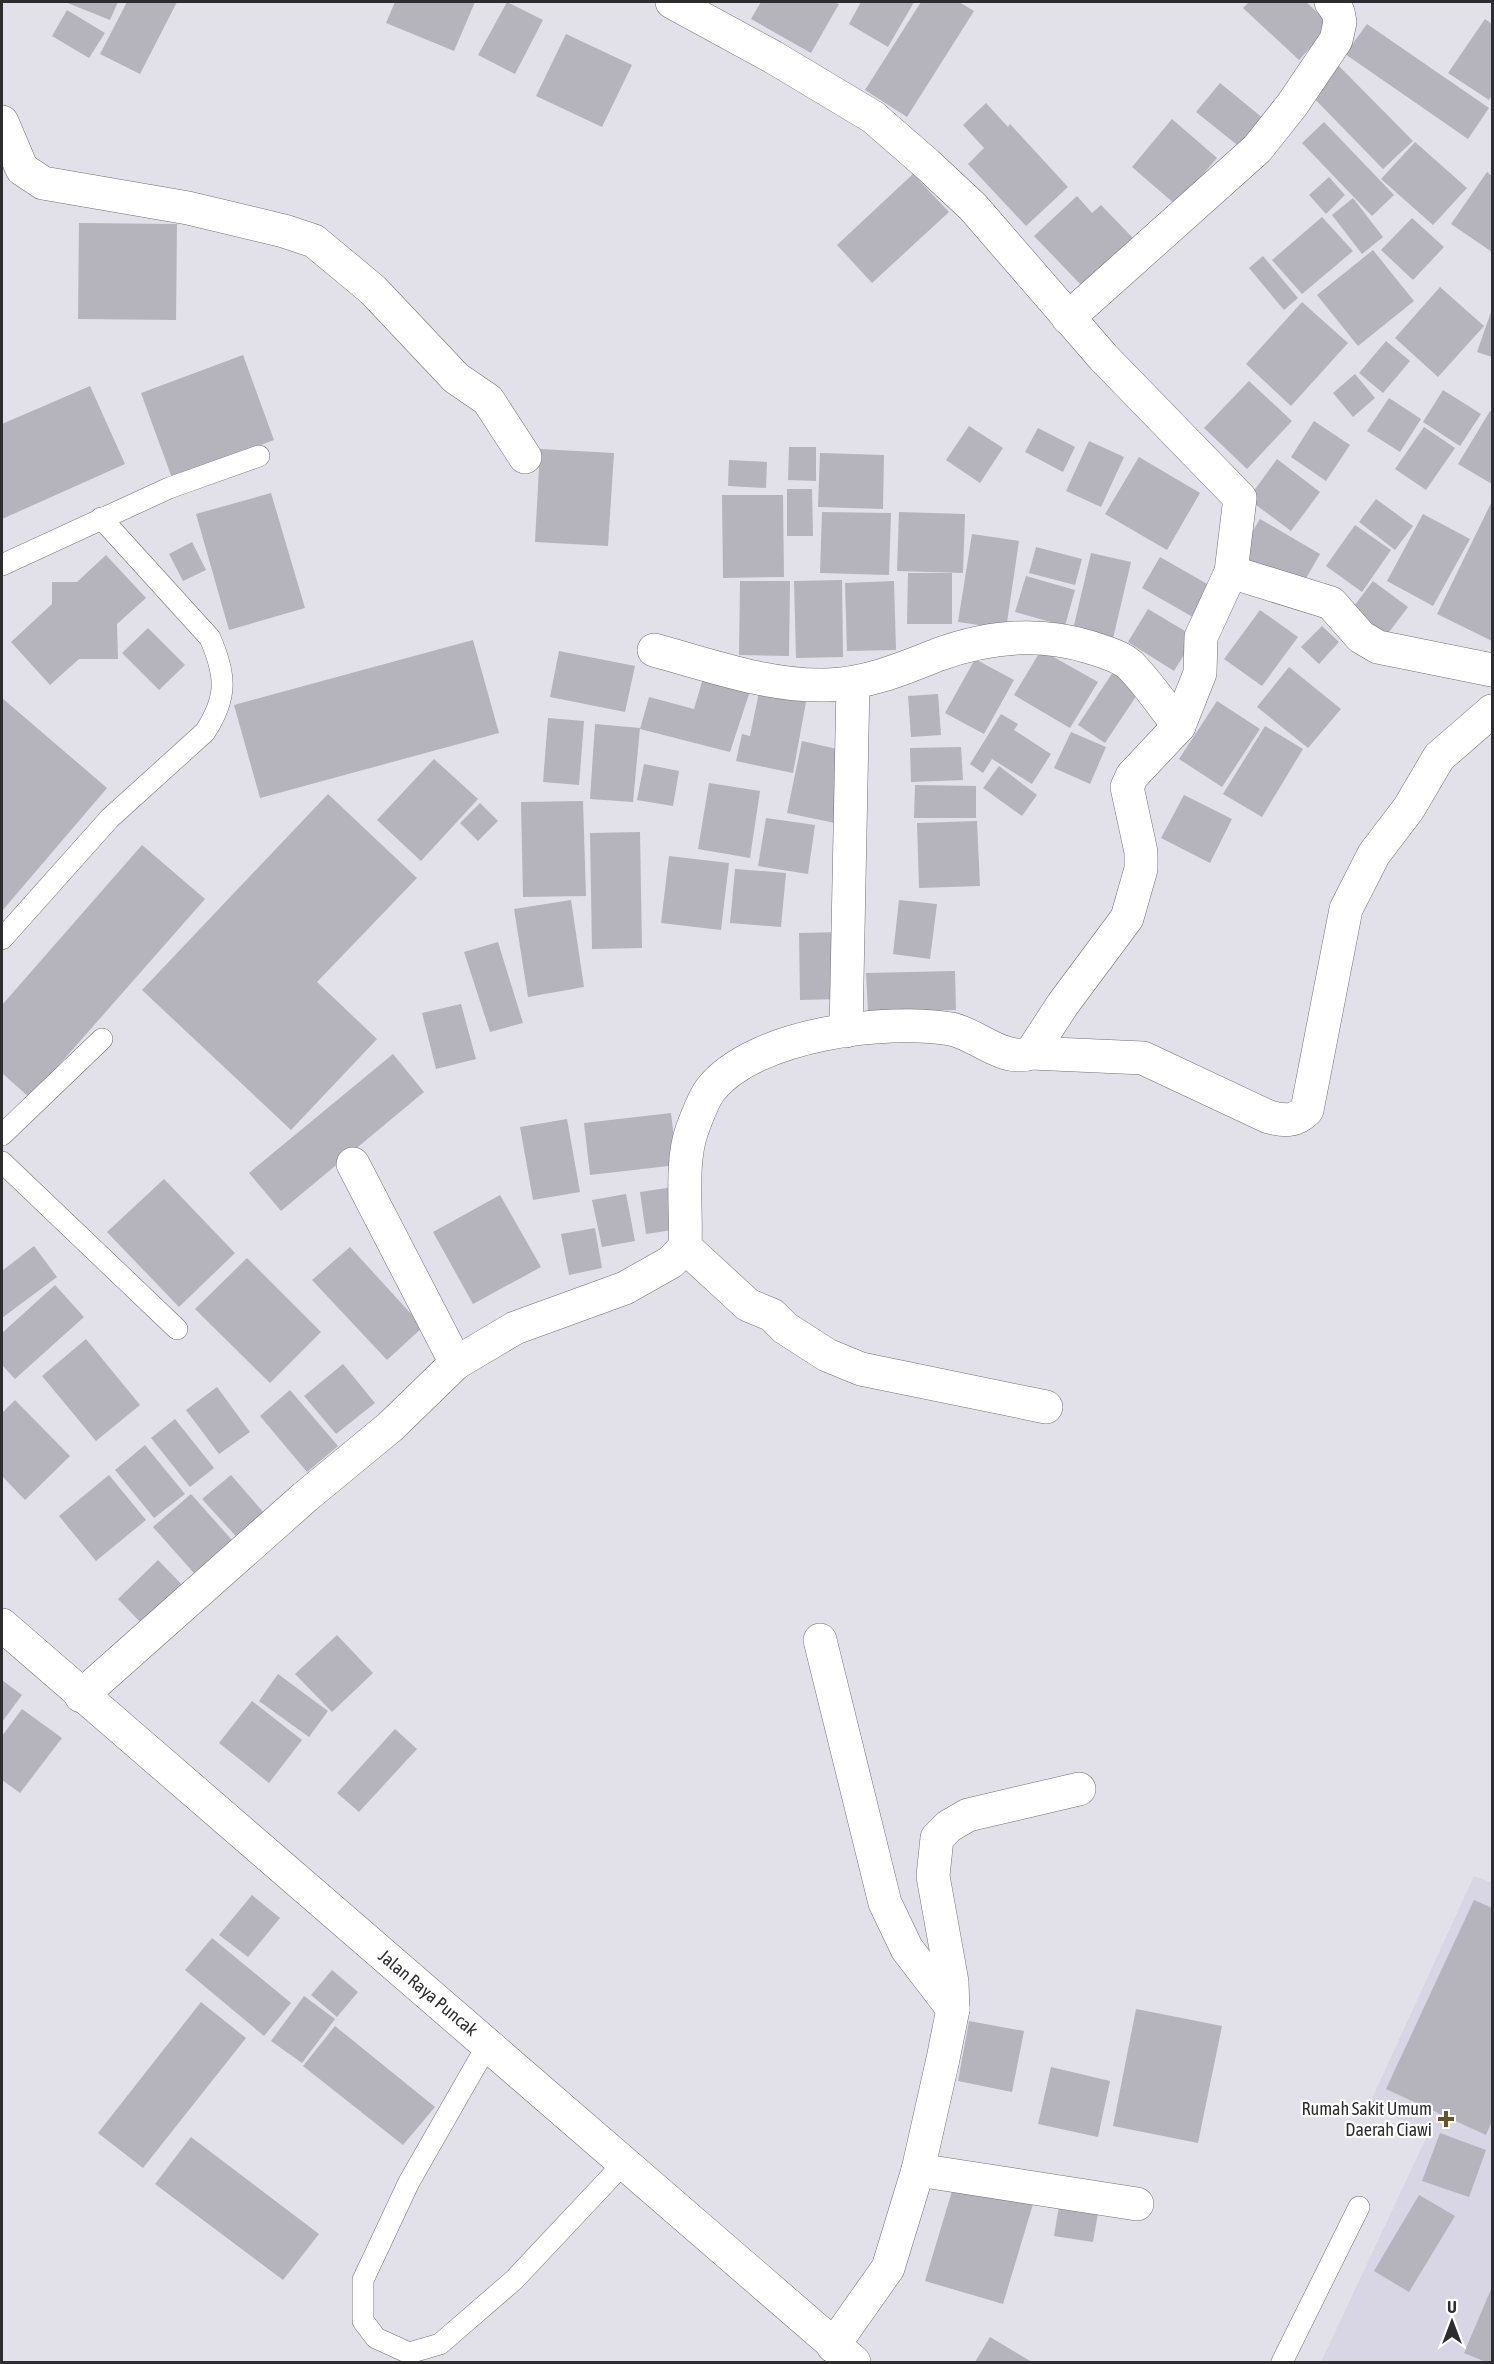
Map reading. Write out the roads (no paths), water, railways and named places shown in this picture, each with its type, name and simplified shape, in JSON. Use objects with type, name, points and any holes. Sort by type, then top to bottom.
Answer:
[{"type":"main road","points":[[672,2],[773,57],[873,117],[973,207],[1142,400],[1240,498],[1232,572],[1201,637],[1200,674],[1179,726],[1131,776],[1127,788],[1141,852],[1141,869],[1127,918],[1058,1011],[1031,1053]]},
{"type":"main road","points":[[1068,318],[1257,149],[1292,105],[1336,40],[1340,22],[1338,12],[1331,2]]},
{"type":"main road","points":[[2,122],[22,170],[44,183],[188,208],[284,231],[314,241],[373,290],[456,378],[488,400],[525,457]]},
{"type":"main road","points":[[1232,572],[1331,603],[1361,637],[1378,647],[1492,670]]},
{"type":"main road","points":[[654,650],[725,670],[789,683],[827,685],[853,683],[887,674],[972,644],[1004,638],[1060,640],[1107,653],[1129,664],[1179,726]]},
{"type":"main road","points":[[846,1031],[853,683]]},
{"type":"main road","points":[[81,1696],[305,1497],[390,1427],[456,1363],[515,1328],[625,1288],[671,1262],[685,1247],[685,1155],[692,1131],[711,1089],[750,1057],[782,1044],[846,1031],[913,1025],[937,1027],[958,1030],[1013,1056],[1031,1053],[1143,1058],[1269,1117],[1291,1120],[1300,1117],[1308,1110],[1346,909],[1374,854],[1409,808],[1439,757],[1492,711]]},
{"type":"main road","points":[[353,1164],[456,1363]]},
{"type":"main road","points":[[685,1247],[748,1305],[772,1315],[785,1328],[828,1355],[861,1369],[1046,1407]]},
{"type":"main road","name":"Jalan Raya Puncak","points":[[2,1625],[81,1696],[488,2044],[843,2354]]},
{"type":"main road","points":[[820,1640],[885,1903],[907,1949],[953,2009]]},
{"type":"main road","points":[[843,2354],[888,2268],[918,2170],[953,2009],[952,1982],[933,1876],[937,1838],[949,1826],[968,1815],[1079,1789]]},
{"type":"main road","points":[[918,2170],[1137,2204]]},
{"type":"lane","points":[[2,565],[169,488],[259,456]]},
{"type":"lane","points":[[2,939],[89,839],[135,792],[205,732],[215,716],[221,699],[224,680],[210,638],[101,518]]},
{"type":"lane","points":[[2,1135],[102,1040]]},
{"type":"lane","points":[[2,1162],[177,1329]]},
{"type":"lane","points":[[488,2044],[409,2182],[363,2280],[363,2321],[376,2338],[409,2353],[440,2344],[514,2280],[624,2163]]},
{"type":"lane","points":[[1282,2362],[1359,2207]]},
{"type":"place","name":"Rumah Sakit Umum Daerah Ciawi","points":[[1446,2119]]}]
